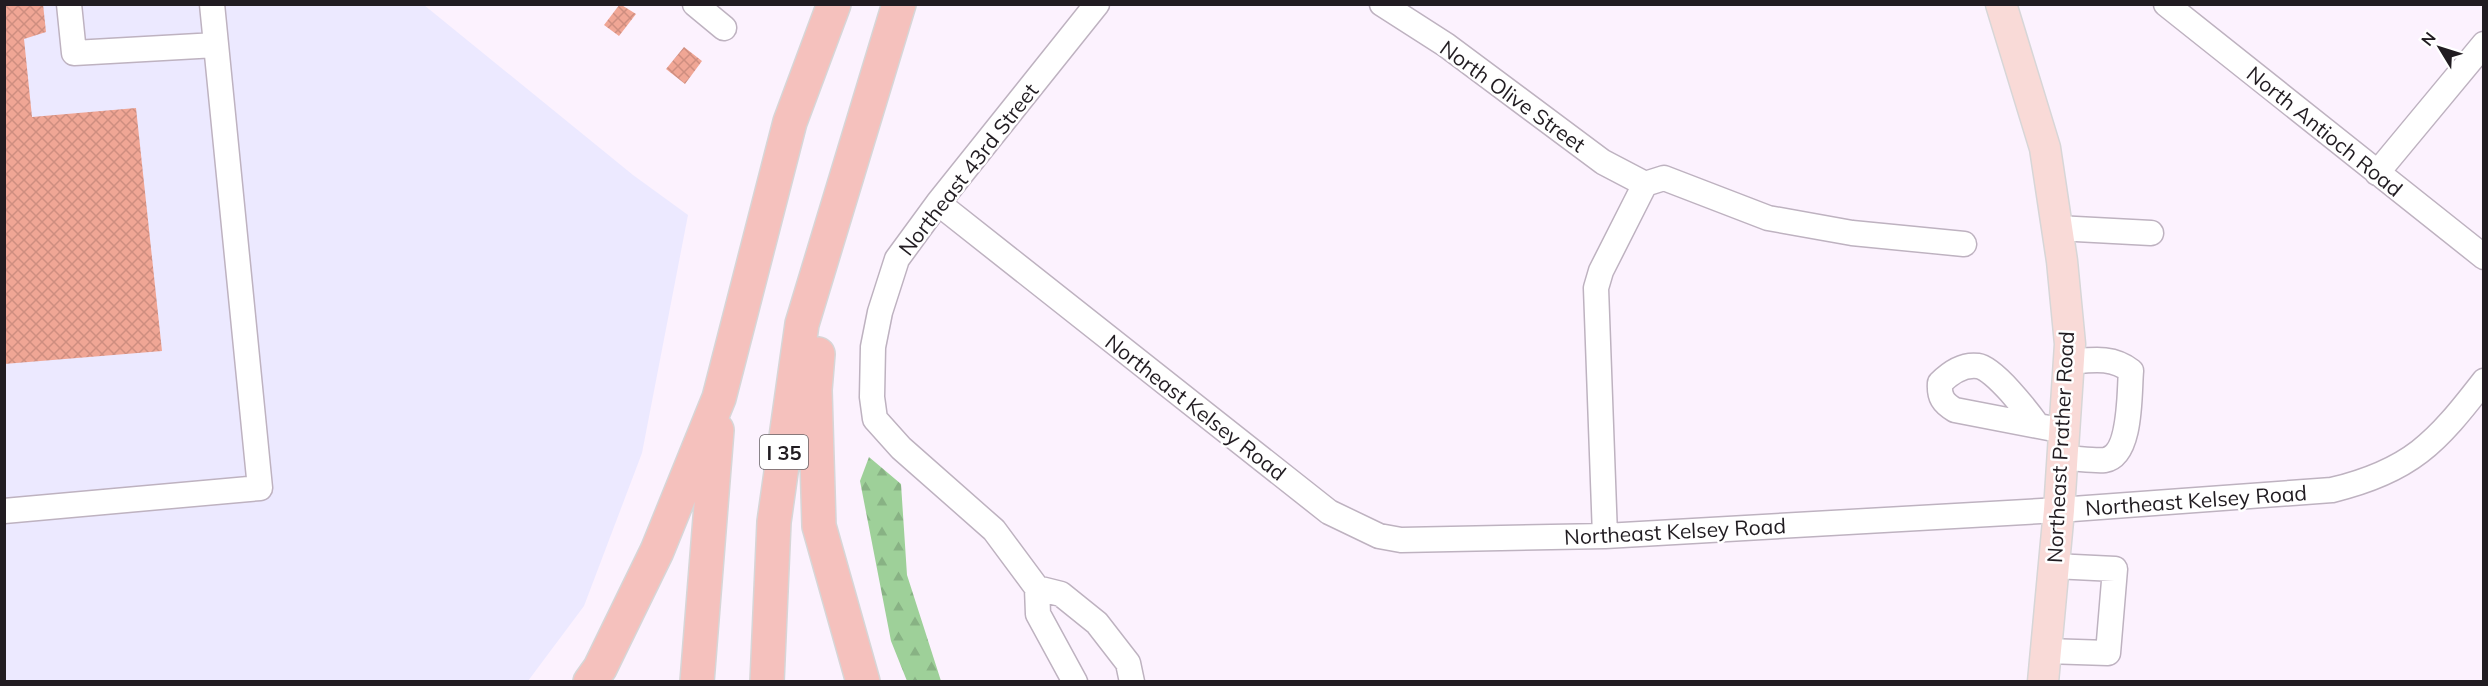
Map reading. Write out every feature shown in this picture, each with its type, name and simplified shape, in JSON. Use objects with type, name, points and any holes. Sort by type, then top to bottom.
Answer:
[{"type":"highway","points":[[590,681],[600,668],[657,551],[719,398],[790,122],[834,4]]},
{"type":"highway","name":"I 35","points":[[767,681],[774,522],[802,324],[899,4]]},
{"type":"highway","points":[[831,227],[815,390],[819,526],[863,681]]},
{"type":"highway","points":[[697,681],[719,398]]},
{"type":"main road","name":"Northeast Prather Road","points":[[2001,4],[2045,148],[2070,344],[2055,438],[2059,510],[2043,681]]},
{"type":"street","points":[[69,4],[74,53],[216,45]]},
{"type":"street","points":[[4,511],[260,488],[212,4]]},
{"type":"street","points":[[695,4],[724,28]]},
{"type":"street","name":"Northeast 43rd Street","points":[[1037,588],[994,530],[901,448],[875,419],[872,397],[873,347],[880,312],[897,259],[938,203],[1097,4]]},
{"type":"street","name":"North Olive Street","points":[[1382,4],[1446,45],[1574,142],[1645,184]]},
{"type":"street","name":"North Antioch Road","points":[[2166,4],[2377,173],[2479,244]]},
{"type":"street","points":[[2377,173],[2484,44]]},
{"type":"street","points":[[1605,536],[1596,288],[1601,271],[1645,184],[1664,178],[1767,218],[1852,233],[1964,244]]},
{"type":"street","name":"Northeast Kelsey Road","points":[[938,203],[1329,512],[1379,536],[1401,540],[1605,536],[2059,510],[2332,490],[2353,485],[2394,468],[2431,444],[2447,429],[2484,381]]},
{"type":"street","points":[[2057,228],[2151,233]]},
{"type":"street","points":[[2055,438],[2106,460],[2116,453],[2125,441],[2131,370],[2120,362],[2105,359],[2068,362]]},
{"type":"street","points":[[2046,651],[2108,653],[2115,569],[2054,566]]},
{"type":"street","points":[[1076,681],[1038,614],[1037,588],[1061,594],[1097,623],[1128,663],[1132,681]]},
{"type":"shaded area","points":[[4,5],[424,5],[633,175],[688,215],[642,453],[584,606],[528,681],[5,681]]},
{"type":"green space","points":[[869,457],[901,484],[907,575],[941,681],[907,681],[891,641],[860,481]]},
{"type":"building","points":[[4,4],[43,4],[46,32],[24,39],[32,117],[136,108],[162,351],[4,364]]},
{"type":"building","points":[[620,4],[636,14],[619,36],[604,25]]},
{"type":"building","points":[[684,47],[702,61],[685,84],[666,69]]}]
